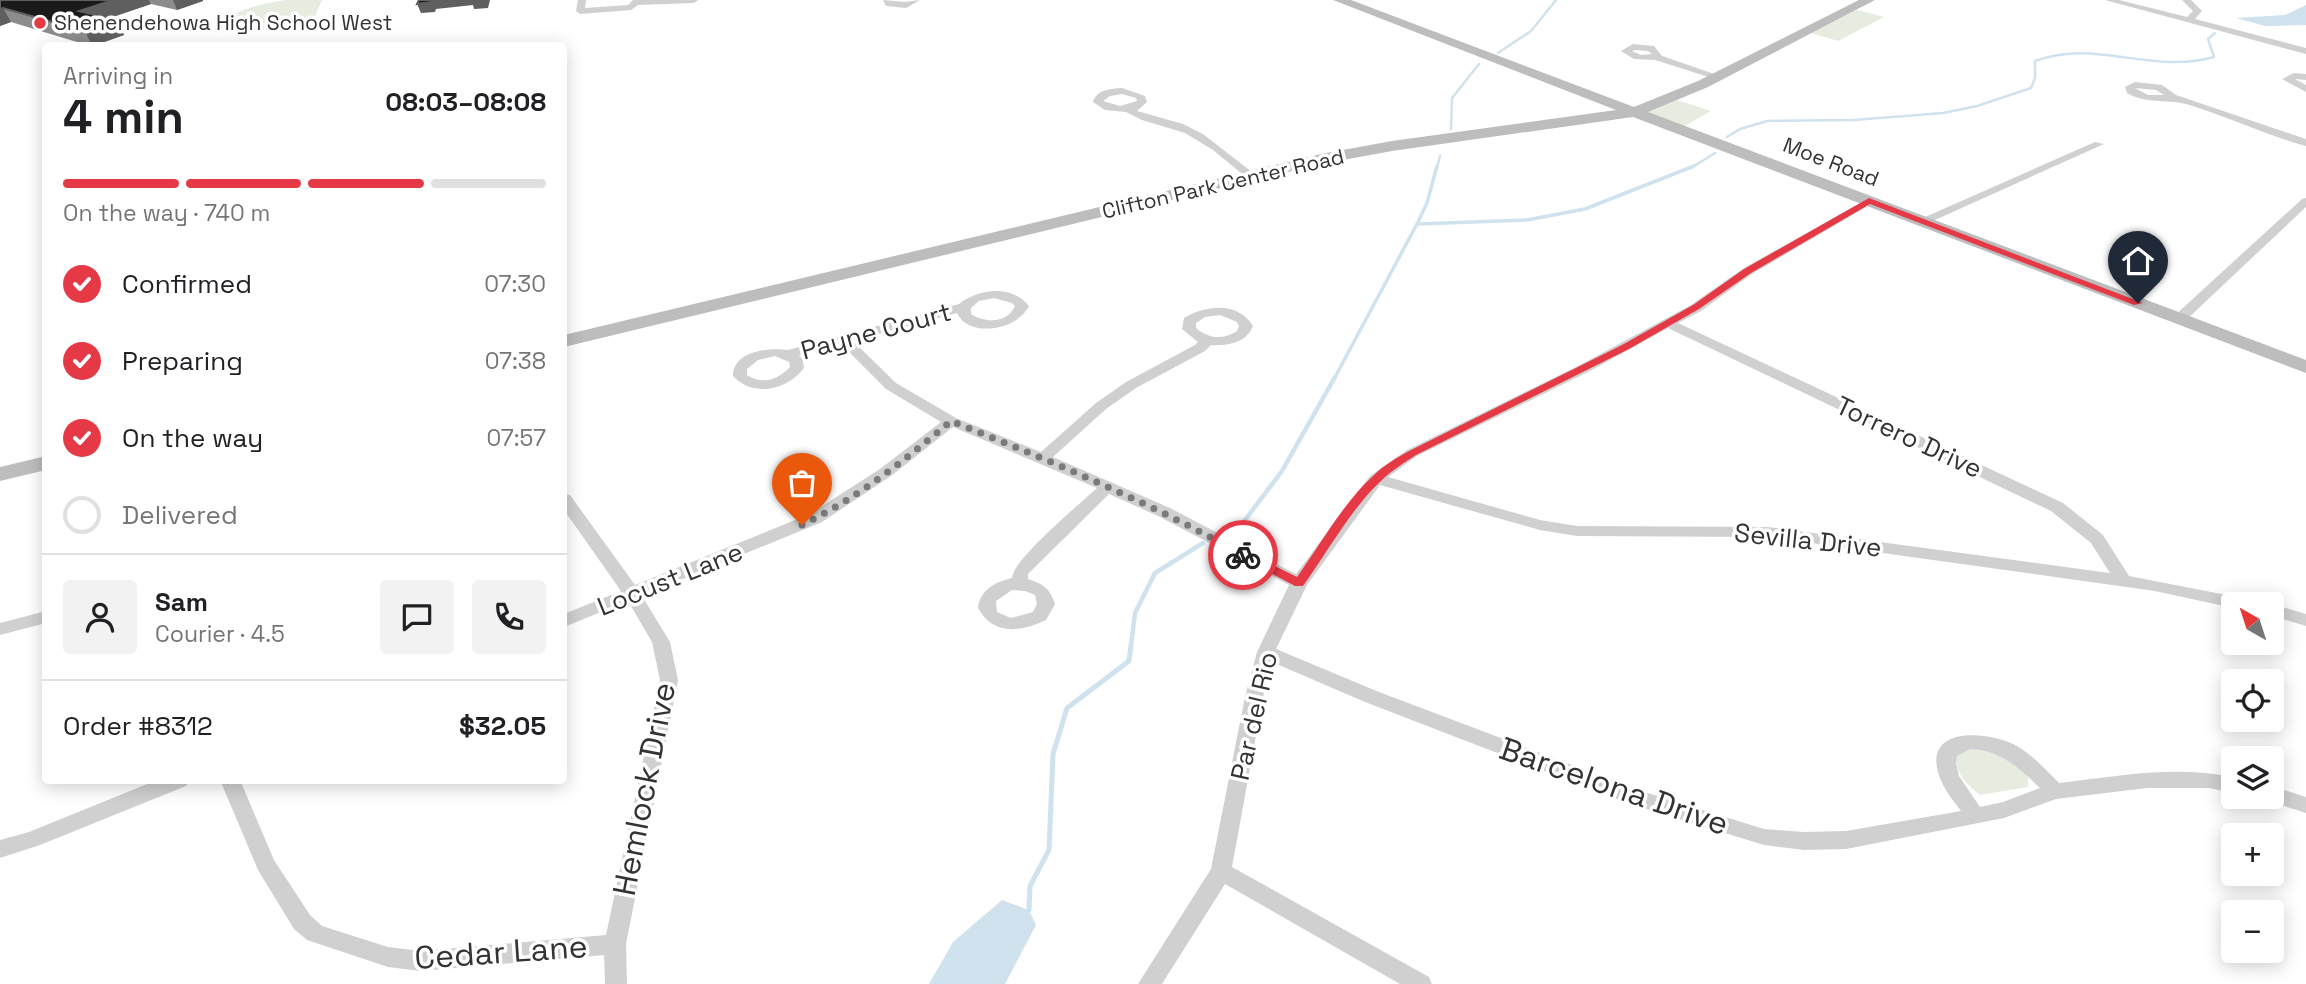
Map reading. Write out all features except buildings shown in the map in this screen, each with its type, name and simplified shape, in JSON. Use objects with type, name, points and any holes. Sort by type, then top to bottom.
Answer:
[{"type":"street","points":[[581,2],[580,11],[591,11],[631,8],[634,1],[694,0]]},
{"type":"street","points":[[887,0],[889,4],[901,5],[916,0]]},
{"type":"street","name":"Moe Road","points":[[1339,0],[2306,367]]},
{"type":"street","name":"Clifton Park Center Road","points":[[567,340],[1251,176],[1381,148],[1635,112],[1718,77],[1869,0]]},
{"type":"street","points":[[2109,0],[2306,51]]},
{"type":"street","points":[[2186,0],[2198,10],[2188,21]]},
{"type":"street","points":[[1657,57],[1718,77]]},
{"type":"street","points":[[2306,77],[2294,76],[2287,79],[2306,89]]},
{"type":"street","points":[[2171,97],[2306,143]]},
{"type":"street","points":[[1128,109],[1138,116],[1178,126],[1208,141],[1251,176]]},
{"type":"street","points":[[1922,221],[2099,144]]},
{"type":"street","name":"Par del Rio","points":[[1149,984],[1221,871],[1254,697],[1266,652],[1299,583],[1376,479],[1412,453],[1586,368],[1668,323],[1748,271],[1869,201]]},
{"type":"street","points":[[2179,319],[2306,201]]},
{"type":"street","name":"Payne Court","points":[[788,354],[846,341],[964,307]]},
{"type":"street","name":"Torrero Drive","points":[[1668,323],[2057,507],[2097,539],[2124,582]]},
{"type":"street","points":[[1042,457],[1101,406],[1131,385],[1200,348],[1208,340]]},
{"type":"street","points":[[846,341],[891,386],[951,421],[1042,457],[1164,512],[1299,583]]},
{"type":"street","name":"Locust Lane","points":[[567,620],[816,518],[897,464],[951,421]]},
{"type":"street","points":[[0,474],[42,464]]},
{"type":"street","name":"Sevilla Drive","points":[[1376,479],[1540,525],[1577,531],[1768,532],[2155,585],[2221,599]]},
{"type":"street","points":[[1020,583],[1020,573],[1029,561],[1107,487]]},
{"type":"street","name":"Hemlock Drive","points":[[567,503],[632,593],[661,642],[669,680],[615,944],[616,984]]},
{"type":"street","points":[[2284,614],[2306,620]]},
{"type":"street","points":[[0,629],[42,618]]},
{"type":"street","name":"Barcelona Drive","points":[[1266,652],[1384,702],[1634,797],[1764,837],[1804,841],[1846,840],[1905,831],[2004,810],[2055,791],[2147,780],[2221,782]]},
{"type":"street","points":[[1975,815],[1949,775],[1946,763],[1949,754],[1958,746],[1972,740],[2007,750],[2055,791]]},
{"type":"street","points":[[0,849],[33,839],[169,784]]},
{"type":"street","name":"Cedar Lane","points":[[232,784],[265,864],[302,922],[315,933],[388,957],[421,961],[615,944]]},
{"type":"street","points":[[2284,798],[2306,805]]},
{"type":"street","points":[[1221,871],[1421,984]]},
{"type":"shaded area","points":[[286,0],[322,0],[313,21],[307,24],[217,33],[221,25],[237,13]]},
{"type":"shaded area","points":[[1857,10],[1884,17],[1838,41],[1811,33]]},
{"type":"shaded area","points":[[1677,100],[1711,111],[1683,127],[1645,113]]},
{"type":"shaded area","points":[[1979,746],[1999,754],[2028,772],[2028,787],[1980,795],[1960,774],[1956,763],[1956,756],[1964,748]]},
{"type":"water","points":[[2306,5],[2306,25],[2265,26],[2236,18],[2285,15]]},
{"type":"water","points":[[1002,900],[1029,910],[1036,925],[1005,984],[929,984],[953,942]]},
{"type":"waterway","points":[[1498,53],[1531,31],[1556,0]]},
{"type":"waterway","points":[[1727,137],[1740,129],[1767,121],[1854,120],[1943,113],[1977,106],[2031,88],[2035,78],[2035,61],[2058,55],[2102,54],[2168,62],[2214,57],[2208,39],[2215,33]]},
{"type":"waterway","points":[[1451,129],[1452,98],[1479,64]]},
{"type":"waterway","points":[[1691,168],[1715,153]]},
{"type":"waterway","points":[[1437,168],[1440,156]]},
{"type":"waterway","points":[[1334,379],[1417,224],[1427,203],[1437,166]]},
{"type":"waterway","points":[[1418,224],[1527,220],[1585,209],[1694,166]]},
{"type":"waterway","points":[[1223,534],[1242,524],[1282,471],[1335,377]]},
{"type":"waterway","points":[[1131,646],[1135,613],[1155,573],[1203,543]]},
{"type":"waterway","points":[[1029,910],[1030,886],[1049,850],[1053,754],[1067,708],[1129,661],[1131,645]]},
{"type":"way so far","points":[[802,525],[842,503],[919,448],[951,421],[1042,457],[1164,512],[1243,555]]},
{"type":"place","name":"Shenendehowa High School West","points":[[40,23]]},
{"type":"route","points":[[1243,555],[1299,583],[1361,496],[1376,479],[1394,465],[1412,453],[1626,347],[1696,307],[1748,271],[1869,201],[2138,303]]}]
